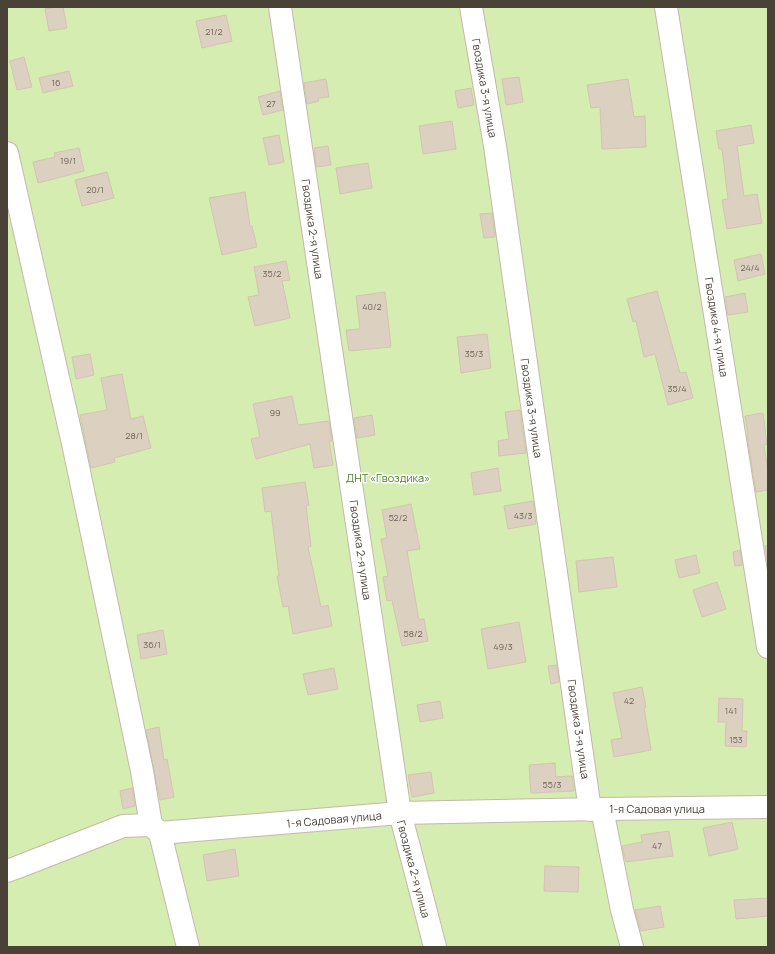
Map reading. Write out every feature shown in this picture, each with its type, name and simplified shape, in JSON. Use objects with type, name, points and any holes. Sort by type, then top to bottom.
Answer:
[{"type":"street","name":"Гвоздика 2-я улица","points":[[280,7],[400,813],[435,947]]},
{"type":"street","name":"Гвоздика 3-я улица","points":[[471,7],[495,146],[596,809],[632,947]]},
{"type":"street","name":"Гвоздика 4-я улица","points":[[666,7],[768,647]]},
{"type":"street","points":[[7,153],[74,448],[155,829],[188,947]]},
{"type":"street","name":"1-я Садовая улица","points":[[7,871],[122,826],[155,829],[400,813],[596,809],[768,808]]},
{"type":"green space","name":"ДНТ «Гвоздика»","points":[[7,7],[768,7],[768,947],[7,947]]},
{"type":"building","points":[[63,7],[67,28],[49,31],[45,9]]},
{"type":"building","points":[[226,15],[232,41],[202,48],[196,21]]},
{"type":"building","points":[[24,57],[32,87],[17,90],[10,61]]},
{"type":"building","points":[[69,71],[73,86],[43,93],[39,78]]},
{"type":"building","points":[[519,77],[523,102],[506,105],[502,79]]},
{"type":"building","points":[[326,79],[329,97],[318,98],[319,101],[307,104],[304,83]]},
{"type":"building","points":[[628,79],[634,117],[645,116],[646,147],[602,149],[600,107],[591,108],[587,85]]},
{"type":"building","points":[[471,88],[474,105],[458,108],[455,91]]},
{"type":"building","points":[[280,91],[283,110],[263,115],[258,97]]},
{"type":"building","points":[[452,121],[456,149],[423,154],[419,126]]},
{"type":"building","points":[[751,125],[754,143],[737,146],[744,196],[757,194],[762,223],[727,229],[722,200],[728,199],[722,149],[719,149],[716,131]]},
{"type":"building","points":[[279,135],[284,162],[269,165],[263,138]]},
{"type":"building","points":[[328,146],[331,165],[316,167],[314,148]]},
{"type":"building","points":[[79,148],[84,171],[38,183],[33,162],[55,157],[54,153]]},
{"type":"building","points":[[368,163],[372,188],[340,194],[336,168]]},
{"type":"building","points":[[107,172],[114,198],[82,206],[75,180]]},
{"type":"building","points":[[245,192],[250,226],[252,226],[257,247],[222,255],[209,198]]},
{"type":"building","points":[[492,213],[495,237],[484,238],[480,214]]},
{"type":"building","points":[[761,254],[765,274],[738,281],[734,260]]},
{"type":"building","points":[[286,261],[290,280],[282,281],[290,318],[255,326],[248,297],[259,295],[254,267]]},
{"type":"building","points":[[657,291],[680,373],[686,372],[693,398],[668,405],[655,354],[644,357],[636,321],[633,322],[627,299]]},
{"type":"building","points":[[385,292],[391,347],[349,351],[346,330],[360,329],[356,296]]},
{"type":"building","points":[[745,293],[748,312],[728,315],[725,297]]},
{"type":"building","points":[[487,334],[491,368],[461,373],[457,337]]},
{"type":"building","points":[[90,354],[94,375],[76,379],[72,357]]},
{"type":"building","points":[[122,374],[131,419],[143,416],[151,448],[114,458],[115,462],[91,468],[80,415],[107,410],[101,378]]},
{"type":"building","points":[[292,396],[298,425],[329,421],[332,441],[329,441],[333,465],[314,468],[310,444],[256,459],[251,439],[260,437],[253,404]]},
{"type":"building","points":[[520,410],[526,453],[499,456],[498,441],[509,439],[505,412]]},
{"type":"building","points":[[763,413],[767,444],[764,445],[768,471],[768,490],[756,492],[745,416]]},
{"type":"building","points":[[372,415],[375,435],[357,438],[354,418]]},
{"type":"building","points":[[498,468],[501,491],[474,495],[471,473]]},
{"type":"building","points":[[305,482],[309,505],[306,506],[311,546],[308,547],[321,607],[328,605],[332,626],[293,634],[288,606],[283,607],[277,576],[279,576],[271,511],[265,512],[262,488]]},
{"type":"building","points":[[533,501],[536,524],[508,529],[504,506]]},
{"type":"building","points":[[411,504],[420,549],[407,551],[419,620],[424,619],[428,641],[402,646],[392,600],[387,601],[383,577],[388,576],[381,539],[387,538],[382,510]]},
{"type":"building","points":[[768,545],[768,560],[767,561],[765,546]]},
{"type":"building","points":[[740,550],[742,565],[735,566],[733,552]]},
{"type":"building","points":[[696,555],[700,573],[679,578],[675,560]]},
{"type":"building","points":[[613,557],[617,587],[579,592],[576,561]]},
{"type":"building","points":[[717,582],[726,609],[702,617],[693,590]]},
{"type":"building","points":[[519,622],[526,662],[488,669],[481,629]]},
{"type":"building","points":[[163,630],[167,654],[141,659],[137,635]]},
{"type":"building","points":[[557,665],[559,682],[551,684],[548,666]]},
{"type":"building","points":[[334,668],[338,689],[308,695],[303,674]]},
{"type":"building","points":[[642,687],[651,750],[614,757],[611,740],[622,738],[613,693]]},
{"type":"building","points":[[719,698],[743,699],[742,731],[747,731],[746,747],[725,746],[726,722],[718,722]]},
{"type":"building","points":[[440,701],[443,718],[420,722],[417,705]]},
{"type":"building","points":[[159,727],[164,760],[167,759],[174,797],[160,800],[146,730]]},
{"type":"building","points":[[555,763],[556,777],[572,776],[574,791],[531,793],[529,765]]},
{"type":"building","points":[[431,772],[434,793],[412,797],[408,775]]},
{"type":"building","points":[[132,788],[135,806],[123,809],[120,791]]},
{"type":"building","points":[[732,822],[738,849],[709,856],[703,828]]},
{"type":"building","points":[[669,831],[673,856],[626,862],[622,846],[642,842],[641,835]]},
{"type":"building","points":[[235,849],[239,876],[207,881],[203,855]]},
{"type":"building","points":[[545,866],[579,867],[578,892],[544,891]]},
{"type":"building","points":[[768,898],[768,916],[736,919],[734,900]]},
{"type":"building","points":[[660,906],[664,927],[641,931],[635,910]]}]
